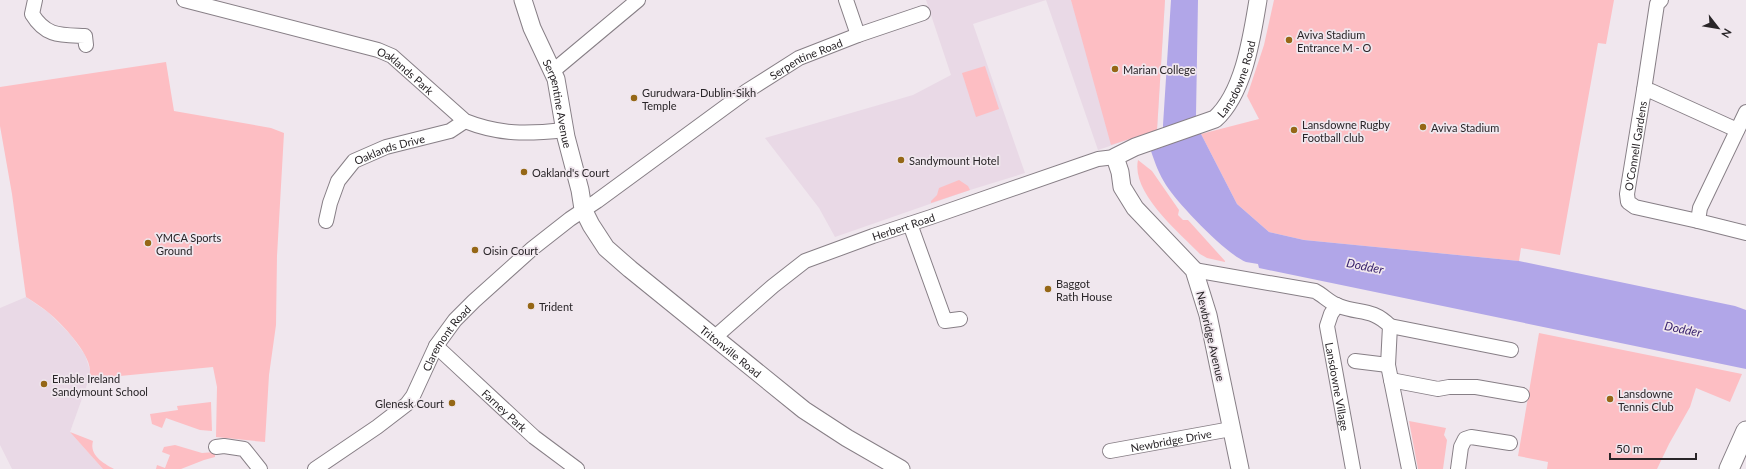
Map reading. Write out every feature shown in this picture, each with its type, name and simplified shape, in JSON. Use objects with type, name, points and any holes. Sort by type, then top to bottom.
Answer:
[{"type":"main road","points":[[1729,469],[1746,431]]},
{"type":"street","points":[[35,0],[32,14],[37,23],[53,34],[85,36],[86,46]]},
{"type":"street","name":"Oaklands Park","points":[[184,0],[238,6],[378,50],[392,56],[465,121],[479,127],[528,134],[565,130]]},
{"type":"street","name":"Serpentine Avenue","points":[[523,0],[532,28],[553,71],[565,130],[584,209]]},
{"type":"street","points":[[553,71],[638,0]]},
{"type":"street","points":[[846,0],[858,35]]},
{"type":"street","name":"Lansdowne Road","points":[[1115,158],[1127,150],[1215,118],[1222,112],[1236,88],[1253,31],[1258,0]]},
{"type":"street","name":"O'Connell Gardens","points":[[1661,0],[1657,4],[1627,194],[1628,202],[1635,208],[1746,233]]},
{"type":"street","name":"Serpentine Road","points":[[584,209],[598,201],[772,73],[800,57],[923,13]]},
{"type":"street","name":"O'Connell Gardens","points":[[1644,90],[1651,91],[1738,130]]},
{"type":"street","points":[[1698,221],[1700,208],[1746,112]]},
{"type":"street","name":"Oaklands Drive","points":[[326,222],[330,203],[338,181],[354,161],[386,147],[450,131],[465,121]]},
{"type":"street","name":"Herbert Road","points":[[715,337],[773,286],[805,261],[872,236],[1098,159],[1115,158]]},
{"type":"street","name":"Newbridge Avenue","points":[[1115,158],[1120,172],[1122,187],[1135,208],[1194,270],[1208,315],[1240,469]]},
{"type":"street","name":"Tritonville Road","points":[[584,209],[591,225],[606,248],[804,410],[847,438],[901,469]]},
{"type":"street","name":"Claremont Road","points":[[315,469],[384,422],[407,404],[413,396],[436,346],[455,320],[533,248],[584,209]]},
{"type":"street","points":[[910,224],[945,321],[960,319]]},
{"type":"street","points":[[1194,270],[1315,291],[1337,305],[1365,311],[1381,317],[1390,326],[1511,350]]},
{"type":"street","name":"Lansdowne Village","points":[[1337,305],[1331,314],[1327,326],[1353,469]]},
{"type":"street","points":[[1390,326],[1388,365],[1409,469]]},
{"type":"street","name":"Farney Park","points":[[436,346],[534,437],[577,469]]},
{"type":"street","name":"Lansdowne Village","points":[[1355,361],[1388,365]]},
{"type":"street","points":[[1391,380],[1438,389],[1449,387],[1476,387],[1522,395]]},
{"type":"street","name":"Newbridge Drive","points":[[1110,451],[1231,429]]},
{"type":"street","points":[[1458,469],[1461,447],[1465,439],[1471,437],[1510,443]]},
{"type":"street","points":[[216,447],[224,446],[244,449],[260,469]]},
{"type":"shaded area","name":"Sandymount Hotel","points":[[926,0],[1046,0],[973,24],[1025,173],[970,190],[835,237],[819,208],[765,138],[913,95],[951,75]]},
{"type":"shaded area","name":"Marian College","points":[[1046,0],[1165,0],[1157,130],[1098,150]]},
{"type":"shaded area","points":[[1071,0],[1165,0],[1157,130],[1111,145]]},
{"type":"shaded area","name":"Aviva Stadium","points":[[1274,0],[1614,0],[1606,44],[1598,43],[1560,255],[1521,248],[1519,261],[1304,240],[1269,232],[1237,204],[1201,134],[1259,119],[1247,96],[1264,45]]},
{"type":"shaded area","name":"YMCA Sports Ground","points":[[166,62],[174,111],[271,128],[284,133],[277,256],[276,325],[269,375],[265,442],[216,437],[217,387],[213,367],[89,379],[90,370],[85,355],[74,339],[49,313],[26,297],[12,194],[0,126],[0,87]]},
{"type":"shaded area","points":[[985,66],[999,109],[976,117],[962,73]]},
{"type":"shaded area","points":[[1138,160],[1152,171],[1179,210],[1178,215],[1183,220],[1188,220],[1225,262],[1207,258],[1200,254],[1158,211],[1142,186],[1138,173]]},
{"type":"shaded area","points":[[959,180],[968,186],[970,190],[931,203],[937,195],[939,188]]},
{"type":"shaded area","name":"Enable Ireland Sandymount School","points":[[26,297],[49,313],[70,334],[85,355],[90,370],[89,379],[70,432],[103,469],[12,469],[0,445],[0,308]]},
{"type":"shaded area","name":"Lansdowne Tennis Club","points":[[1539,333],[1742,374],[1730,402],[1696,388],[1690,407],[1657,469],[1547,469],[1548,462],[1518,456]]},
{"type":"shaded area","points":[[211,402],[212,431],[200,430],[166,418],[162,428],[152,424],[150,414],[178,410],[177,406]]},
{"type":"shaded area","points":[[1409,421],[1446,428],[1444,435],[1447,440],[1443,469],[1418,469]]},
{"type":"shaded area","points":[[70,432],[93,441],[93,450],[98,458],[114,469],[103,469]]},
{"type":"shaded area","points":[[175,445],[202,453],[215,452],[215,457],[181,469],[156,469],[157,465],[165,468],[170,455],[162,452],[164,447]]},
{"type":"water","name":"Dodder","points":[[1171,0],[1198,0],[1196,115],[1201,134],[1237,204],[1269,232],[1304,240],[1519,261],[1735,306],[1746,310],[1746,369],[1259,268],[1258,264],[1246,262],[1237,257],[1203,228],[1172,193],[1161,177],[1151,151],[1163,147]]},
{"type":"place","name":"Aviva Stadium Entrance M - O","points":[[1289,40]]},
{"type":"place","name":"Marian College","points":[[1115,69]]},
{"type":"place","name":"Gurudwara-Dublin-Sikh Temple","points":[[634,98]]},
{"type":"place","name":"Aviva Stadium","points":[[1423,127]]},
{"type":"place","name":"Lansdowne Rugby Football club","points":[[1294,130]]},
{"type":"place","name":"Sandymount Hotel","points":[[901,160]]},
{"type":"place","name":"Oakland's Court","points":[[524,172]]},
{"type":"place","name":"YMCA Sports Ground","points":[[148,243]]},
{"type":"place","name":"Oisin Court","points":[[475,250]]},
{"type":"place","name":"Baggot Rath House","points":[[1048,289]]},
{"type":"place","name":"Trident","points":[[531,306]]},
{"type":"place","name":"Enable Ireland Sandymount School","points":[[44,384]]},
{"type":"place","name":"Lansdowne Tennis Club","points":[[1610,399]]},
{"type":"place","name":"Glenesk Court","points":[[452,403]]}]
